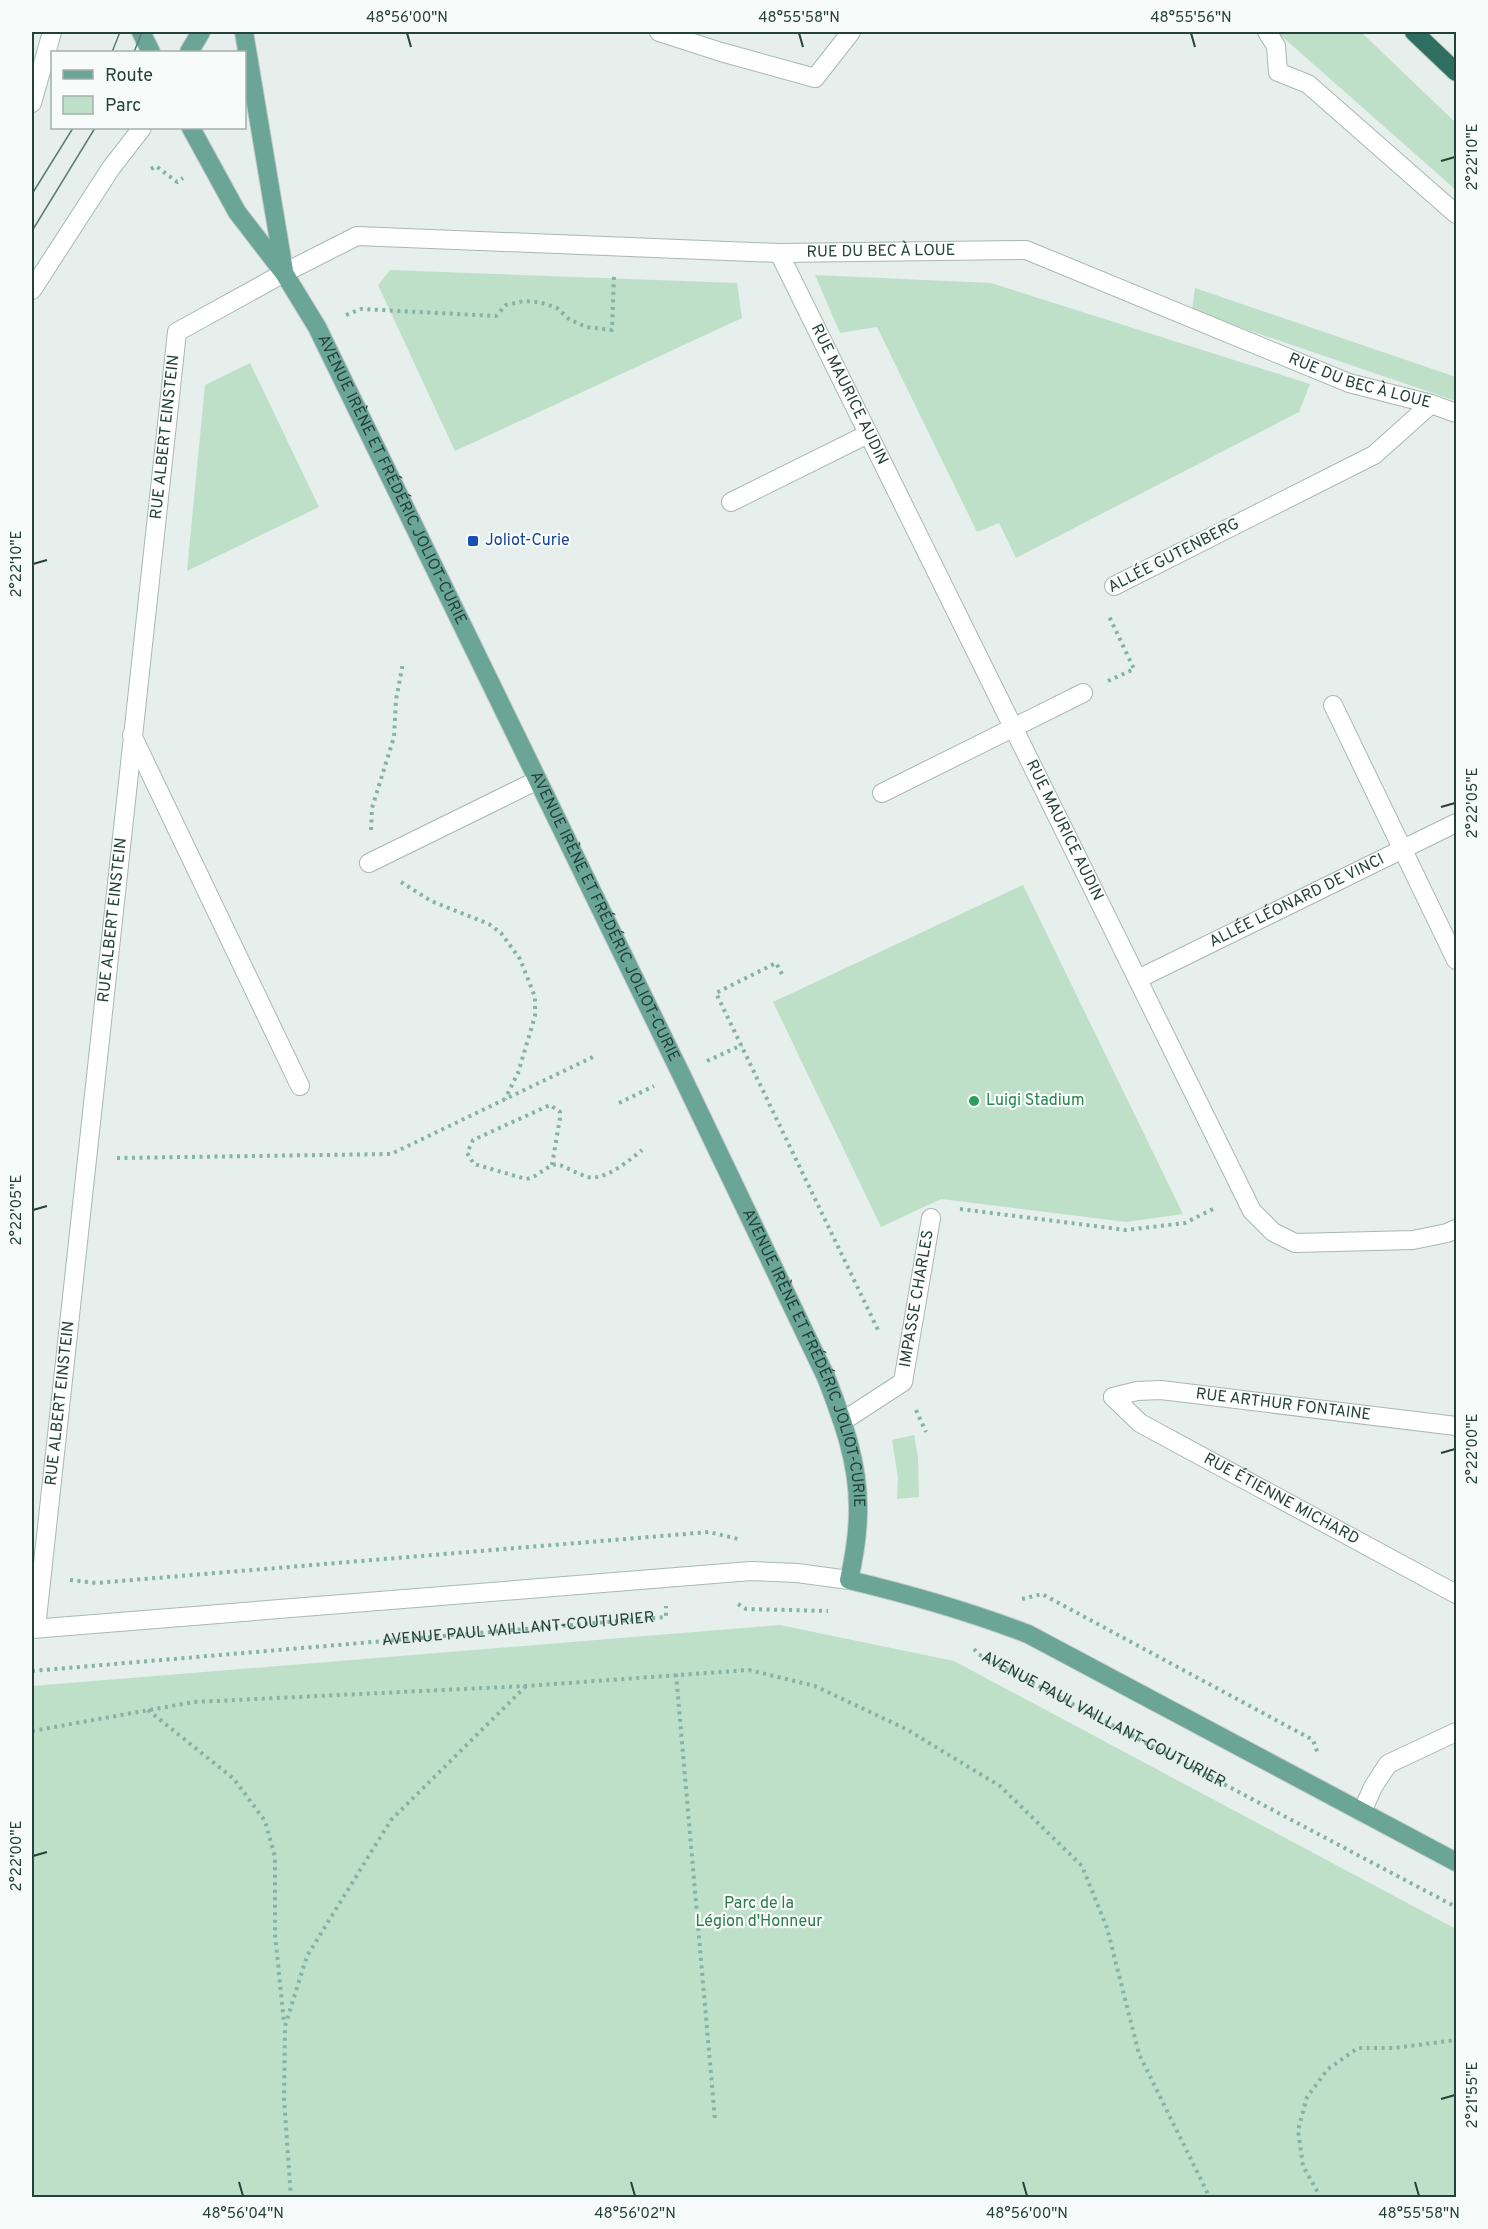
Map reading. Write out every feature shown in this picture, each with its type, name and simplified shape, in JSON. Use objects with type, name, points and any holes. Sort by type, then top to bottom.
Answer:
[{"type":"highway","points":[[1414,32],[1456,72]]},
{"type":"main road","points":[[141,32],[151,51]]},
{"type":"main road","points":[[190,51],[201,32]]},
{"type":"main road","name":"AVENUE IRÈNE ET FRÉDÉRIC JOLIOT-CURIE","points":[[244,32],[284,273]]},
{"type":"main road","name":"AVENUE IRÈNE ET FRÉDÉRIC JOLIOT-CURIE","points":[[192,129],[237,212],[284,273],[317,327],[826,1377],[843,1421],[854,1461],[858,1511],[855,1550],[849,1580]]},
{"type":"main road","points":[[849,1580],[923,1598],[1028,1634],[1456,1862]]},
{"type":"street","points":[[32,103],[52,32]]},
{"type":"street","points":[[659,32],[815,78],[851,32]]},
{"type":"street","points":[[1267,32],[1276,46],[1278,72],[1308,84],[1456,214]]},
{"type":"street","points":[[32,290],[111,168],[141,129]]},
{"type":"street","name":"RUE DU BEC À LOUE","points":[[284,273],[357,237],[779,253],[1026,250],[1349,383],[1431,404],[1456,413]]},
{"type":"street","name":"RUE MAURICE AUDIN","points":[[779,253],[1252,1211],[1273,1232],[1295,1243],[1413,1240],[1456,1229]]},
{"type":"street","name":"RUE ALBERT EINSTEIN","points":[[34,1628],[43,1577],[177,332],[284,273]]},
{"type":"street","name":"ALLÉE GUTENBERG","points":[[1114,586],[1374,456],[1431,404]]},
{"type":"street","points":[[731,502],[868,434]]},
{"type":"street","points":[[882,793],[1083,693]]},
{"type":"street","points":[[1333,705],[1456,960]]},
{"type":"street","points":[[132,735],[300,1086]]},
{"type":"street","points":[[369,863],[538,780]]},
{"type":"street","name":"ALLÉE LÉONARD DE VINCI","points":[[1138,979],[1456,823]]},
{"type":"street","name":"IMPASSE CHARLES","points":[[843,1421],[903,1382],[931,1218]]},
{"type":"street","name":"RUE ARTHUR FONTAINE","points":[[1113,1397],[1137,1391],[1161,1390],[1456,1426]]},
{"type":"street","name":"RUE ÉTIENNE MICHARD","points":[[1113,1397],[1140,1423],[1456,1594]]},
{"type":"street","points":[[34,1628],[751,1571],[797,1573],[849,1580]]},
{"type":"street","points":[[1362,1812],[1372,1788],[1388,1764],[1456,1732]]},
{"type":"path","points":[[317,327],[361,309],[496,316],[506,305],[524,301],[539,302],[557,308],[569,319],[586,327],[612,330],[613,310]]},
{"type":"path","name":"ALLÉE GUTENBERG","points":[[1083,693],[1134,669],[1099,594],[1114,586]]},
{"type":"path","points":[[403,663],[394,737],[372,808],[369,863],[431,901],[489,924],[501,933],[520,959],[535,997],[535,1016],[518,1073],[505,1099]]},
{"type":"path","points":[[782,974],[776,963],[716,993],[881,1337]]},
{"type":"path","points":[[619,1103],[742,1045]]},
{"type":"path","points":[[87,1158],[391,1154],[595,1056]]},
{"type":"path","points":[[552,1165],[560,1112],[550,1105],[473,1140],[467,1153],[474,1164],[526,1179],[534,1178],[557,1164],[572,1168],[589,1177],[597,1176],[624,1164],[642,1150]]},
{"type":"path","points":[[931,1218],[955,1209],[1126,1230],[1185,1223],[1243,1194]]},
{"type":"path","points":[[903,1382],[926,1432]]},
{"type":"path","points":[[43,1577],[96,1583],[708,1532],[748,1542]]},
{"type":"path","points":[[1017,1600],[1042,1594],[1313,1740],[1319,1759]]},
{"type":"path","name":"AVENUE PAUL VAILLANT-COUTURIER","points":[[32,1671],[666,1617],[666,1604],[675,1603]]},
{"type":"path","points":[[736,1603],[746,1609],[836,1611]]},
{"type":"path","name":"AVENUE PAUL VAILLANT-COUTURIER","points":[[971,1645],[978,1654],[1456,1907]]},
{"type":"path","points":[[32,1731],[194,1702],[526,1686],[676,1674],[749,1670],[815,1686],[906,1729],[1000,1786],[1082,1866],[1107,1928],[1139,2054],[1210,2198]]},
{"type":"path","points":[[676,1674],[715,2120]]},
{"type":"path","points":[[285,2026],[307,1956],[392,1820],[526,1686]]},
{"type":"path","points":[[148,1710],[234,1779],[265,1821],[275,1857],[275,1934],[285,2026],[284,2098],[291,2198]]},
{"type":"path","points":[[1321,2198],[1303,2166],[1298,2130],[1307,2097],[1328,2069],[1358,2049],[1394,2048],[1456,2040]]},
{"type":"green space","points":[[1277,32],[1361,32],[1456,123],[1456,190]]},
{"type":"green space","points":[[390,270],[737,283],[742,318],[455,451],[378,285]]},
{"type":"green space","points":[[815,275],[991,283],[1310,384],[1299,412],[1016,558],[999,523],[977,532],[877,327],[840,333]]},
{"type":"green space","points":[[1195,288],[1456,377],[1456,401],[1192,311]]},
{"type":"green space","points":[[250,363],[319,507],[187,571],[205,385]]},
{"type":"green space","name":"Luigi Stadium","points":[[1023,885],[1183,1214],[1126,1222],[941,1199],[881,1227],[773,1002]]},
{"type":"green space","points":[[914,1435],[918,1457],[919,1497],[897,1499],[898,1478],[892,1440]]},
{"type":"green space","name":"Parc de la Légion d'Honneur","points":[[780,1625],[954,1661],[1456,1929],[1456,2197],[32,2197],[32,1686]]},
{"type":"tram line","points":[[112,51],[120,32]]},
{"type":"tram line","points":[[134,51],[142,32]]},
{"type":"tram line","points":[[32,194],[72,129]]},
{"type":"tram line","points":[[32,231],[94,129]]},
{"type":"place","name":"Joliot-Curie","points":[[473,541]]},
{"type":"place","name":"Luigi Stadium","points":[[974,1101]]}]
